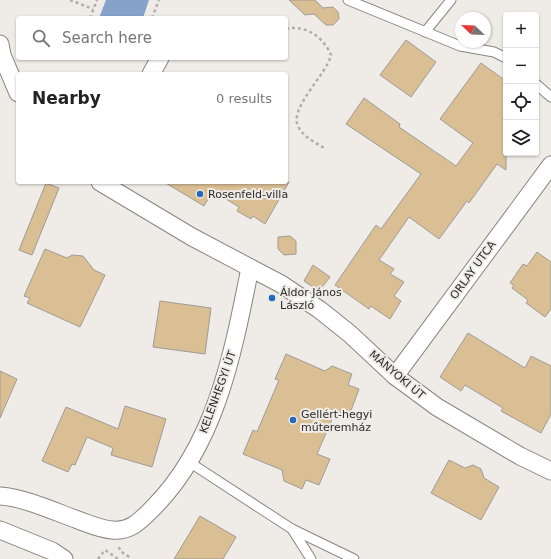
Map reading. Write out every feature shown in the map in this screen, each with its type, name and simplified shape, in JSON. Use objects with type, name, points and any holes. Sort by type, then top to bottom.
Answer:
[{"type":"street","points":[[0,44],[2,55],[16,87]]},
{"type":"street","points":[[152,72],[159,60]]},
{"type":"street","name":"ORLAY UTCA","points":[[395,376],[551,164]]},
{"type":"street","points":[[103,184],[192,237],[250,268]]},
{"type":"street","name":"MÁNYOKI ÚT","points":[[250,268],[281,284],[320,310],[350,334],[395,376],[437,407],[469,427],[551,472]]},
{"type":"street","name":"KELENHEGYI ÚT","points":[[0,496],[18,499],[98,527],[113,530],[126,529],[136,525],[163,498],[189,462],[203,435],[235,344],[250,268]]},
{"type":"street","points":[[0,530],[52,551],[64,559]]},
{"type":"lane","points":[[348,0],[460,46],[494,52],[503,56]]},
{"type":"lane","points":[[425,32],[451,0]]},
{"type":"lane","points":[[539,87],[551,97]]},
{"type":"lane","points":[[189,462],[292,529],[354,559]]},
{"type":"lane","points":[[292,529],[311,559]]},
{"type":"path","points":[[70,0],[93,9]]},
{"type":"path","points":[[91,16],[96,0]]},
{"type":"path","points":[[153,16],[158,0]]},
{"type":"path","points":[[288,29],[299,27],[309,31],[327,44],[331,55],[325,71],[306,96],[296,119],[297,126],[302,132],[324,148]]},
{"type":"path","points":[[98,559],[105,550],[118,559]]},
{"type":"water","points":[[106,0],[149,0],[144,16],[100,16]]},
{"type":"building","points":[[289,0],[315,0],[323,8],[333,7],[338,12],[339,19],[333,25],[326,25],[314,14],[305,15]]},
{"type":"building","points":[[406,40],[436,62],[411,97],[380,75]]},
{"type":"building","points":[[481,63],[503,79],[503,156],[506,156],[506,170],[497,164],[469,203],[467,201],[439,239],[409,217],[379,260],[394,269],[390,274],[404,282],[394,296],[401,301],[390,319],[371,306],[369,309],[335,285],[376,225],[381,229],[421,174],[346,124],[364,98],[400,124],[399,127],[456,166],[473,143],[440,119]]},
{"type":"building","points":[[46,184],[59,188],[32,255],[19,250]]},
{"type":"building","points":[[167,184],[288,184],[265,224],[253,216],[251,219],[237,211],[239,207],[213,191],[204,206]]},
{"type":"building","points":[[290,236],[296,241],[296,254],[284,255],[278,249],[278,237]]},
{"type":"building","points":[[45,249],[67,258],[72,255],[83,256],[94,270],[105,275],[80,327],[27,303],[30,298],[24,296]]},
{"type":"building","points":[[537,252],[551,262],[551,309],[545,317],[526,303],[528,300],[512,288],[514,285],[510,283],[523,264],[527,266]]},
{"type":"building","points":[[313,265],[330,277],[319,291],[304,281]]},
{"type":"building","points":[[160,301],[211,308],[205,354],[153,347]]},
{"type":"building","points":[[468,333],[525,368],[531,356],[551,366],[551,414],[541,433],[501,411],[503,408],[465,385],[461,391],[440,377]]},
{"type":"building","name":"Gellért-hegyi műteremház","points":[[286,354],[325,371],[332,366],[352,374],[348,385],[359,389],[349,416],[336,410],[317,454],[330,459],[319,485],[306,480],[302,489],[284,481],[282,470],[243,454],[253,430],[257,432],[279,380],[275,379]]},
{"type":"building","points":[[0,371],[17,379],[0,418]]},
{"type":"building","points":[[125,406],[166,419],[152,467],[111,455],[113,448],[87,437],[75,465],[72,464],[68,472],[42,461],[66,407],[118,429]]},
{"type":"building","points":[[449,460],[465,468],[473,465],[481,469],[484,478],[499,487],[481,520],[431,493]]},
{"type":"building","points":[[200,516],[236,537],[223,559],[174,559]]},
{"type":"place","name":"Rosenfeld-villa","points":[[200,194]]},
{"type":"place","name":"Áldor János László","points":[[272,298]]},
{"type":"place","name":"Gellért-hegyi műteremház","points":[[293,420]]}]
